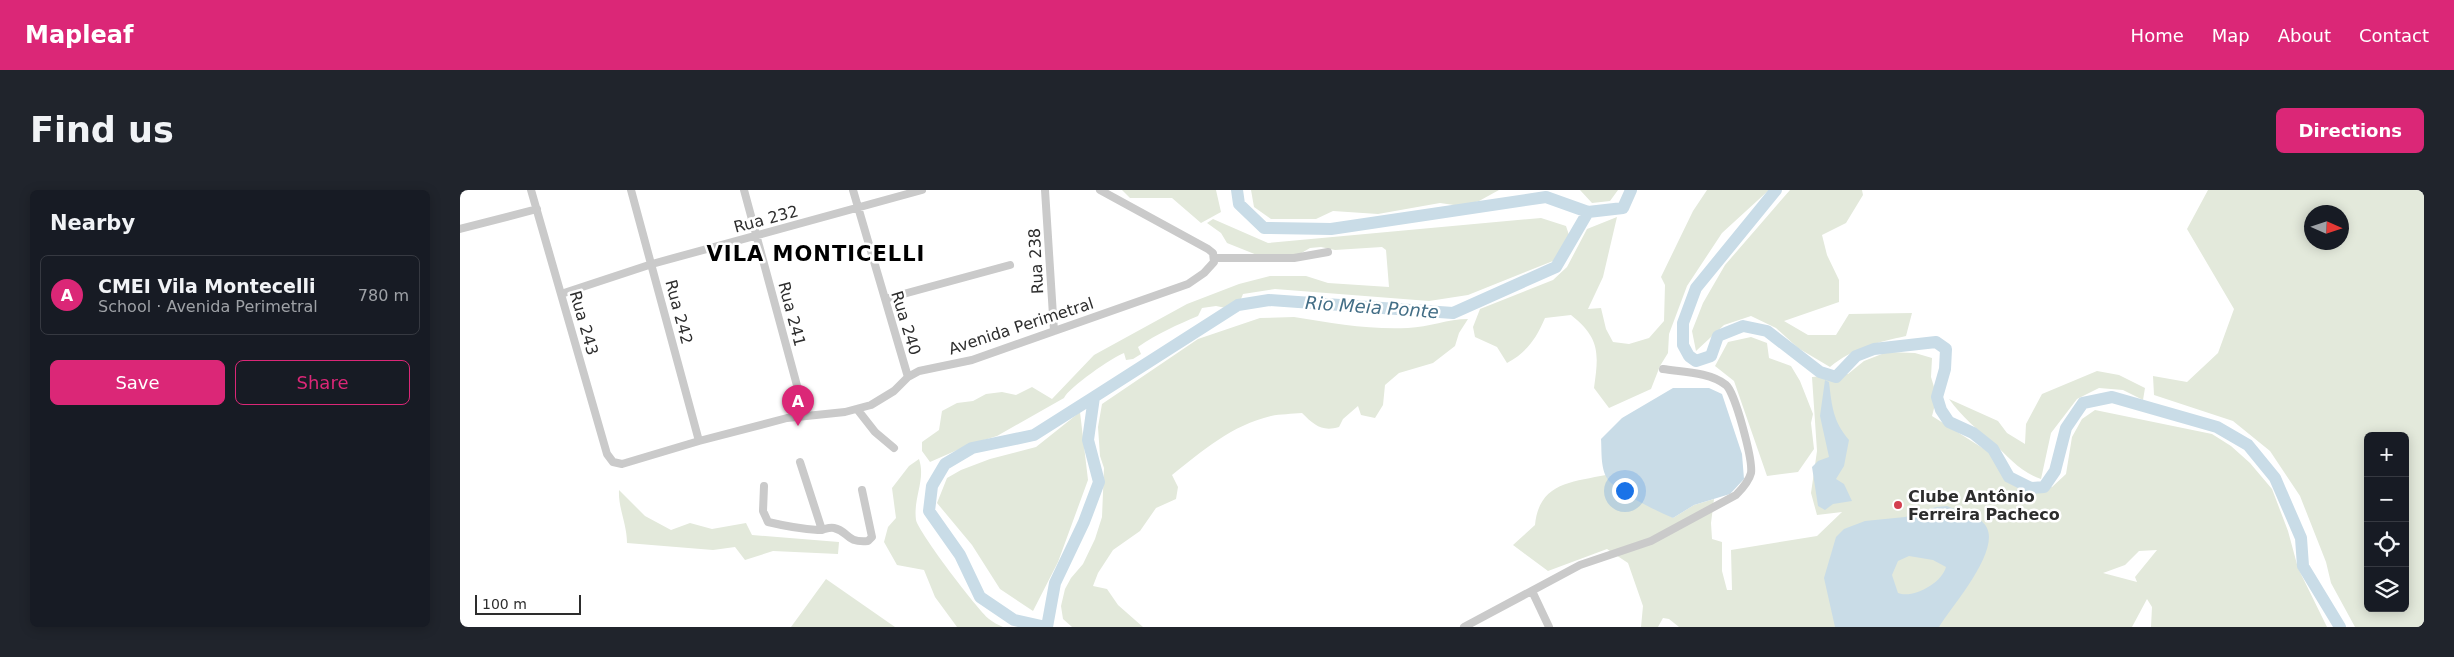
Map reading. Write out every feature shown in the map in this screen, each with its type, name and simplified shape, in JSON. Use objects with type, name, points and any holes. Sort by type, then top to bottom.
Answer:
[{"type":"street","name":"Rua 243","points":[[531,190],[607,454],[613,462]]},
{"type":"street","name":"Rua 242","points":[[630,190],[652,264],[699,441]]},
{"type":"street","name":"Rua 241","points":[[744,190],[806,415]]},
{"type":"street","name":"Rua 240","points":[[853,190],[908,377]]},
{"type":"street","name":"Rua 232","points":[[561,294],[652,264],[922,190]]},
{"type":"street","name":"Rua 238","points":[[1045,190],[1054,331]]},
{"type":"street","points":[[1100,190],[1208,249],[1215,258],[1294,258],[1328,252]]},
{"type":"street","points":[[460,229],[537,209]]},
{"type":"street","name":"Avenida Perimetral","points":[[613,462],[622,464],[699,441],[806,415],[856,409],[871,405],[894,392],[908,377],[919,370],[972,360],[1188,284],[1204,273],[1214,262],[1215,258]]},
{"type":"street","points":[[885,299],[1010,265]]},
{"type":"street","points":[[1464,627],[1580,565],[1651,541],[1736,495],[1745,485],[1750,473],[1748,452],[1732,396],[1727,386],[1714,378],[1663,369]]},
{"type":"street","points":[[856,409],[874,432],[894,448]]},
{"type":"street","points":[[800,462],[822,530]]},
{"type":"street","points":[[764,486],[763,511],[768,522],[791,528],[838,529],[850,540],[856,542],[871,540],[862,490]]},
{"type":"street","points":[[1532,591],[1549,627]]},
{"type":"shaded area","points":[[1122,190],[1216,190],[1221,212],[1201,223],[1172,198],[1130,198]]},
{"type":"shaded area","points":[[1251,190],[1499,190],[1479,201],[1461,206],[1440,203],[1378,214],[1333,211],[1316,219],[1271,219],[1254,207]]},
{"type":"shaded area","points":[[1580,190],[1618,190],[1610,201],[1592,203]]},
{"type":"shaded area","points":[[1707,190],[1769,190],[1722,233],[1687,286],[1669,334],[1668,353],[1660,366],[1651,389],[1609,408],[1594,388],[1597,356],[1592,339],[1581,323],[1571,315],[1545,318],[1530,344],[1507,363],[1497,347],[1475,337],[1473,327],[1480,309],[1553,280],[1567,267],[1587,229],[1617,217],[1603,277],[1588,309],[1601,308],[1606,329],[1613,342],[1629,344],[1649,338],[1664,321],[1665,285],[1661,277],[1693,211]]},
{"type":"shaded area","points":[[1790,190],[1862,190],[1863,195],[1846,223],[1822,235],[1827,255],[1839,280],[1839,302],[1784,321],[1808,335],[1836,335],[1849,314],[1912,313],[1906,336],[1876,343],[1857,350],[1830,367],[1798,348],[1776,328],[1751,316],[1724,325],[1696,351],[1692,331],[1703,303],[1725,265]]},
{"type":"shaded area","points":[[2208,190],[2424,190],[2424,627],[2355,627],[2331,583],[2326,562],[2300,496],[2270,451],[2233,421],[2154,395],[2153,376],[2187,382],[2218,353],[2234,309],[2187,229]]},
{"type":"shaded area","points":[[1541,218],[1566,226],[1571,241],[1553,261],[1468,295],[1429,301],[1275,289],[1243,294],[1241,299],[1231,309],[1216,306],[1202,308],[1198,316],[1160,333],[1138,347],[1141,354],[1133,359],[1126,360],[1124,353],[1119,355],[1082,380],[1064,398],[997,436],[971,444],[930,462],[922,451],[922,442],[939,430],[942,411],[957,403],[973,401],[986,394],[1002,392],[1016,395],[1032,387],[1052,399],[1094,355],[1187,304],[1239,284],[1270,276],[1306,276],[1328,283],[1389,287],[1386,250],[1382,247],[1335,250],[1321,247],[1310,248],[1298,255],[1262,257],[1227,243],[1221,233],[1207,223],[1213,219],[1268,243]]},
{"type":"shaded area","points":[[1294,317],[1351,326],[1379,328],[1416,327],[1468,319],[1459,333],[1455,346],[1433,363],[1399,373],[1385,385],[1383,405],[1375,418],[1361,415],[1358,406],[1343,419],[1339,427],[1328,429],[1310,421],[1302,413],[1271,416],[1230,432],[1195,457],[1172,475],[1178,487],[1176,499],[1156,508],[1140,531],[1113,550],[1098,573],[1093,586],[1107,589],[1118,605],[1143,627],[1072,627],[1063,619],[1061,606],[1065,589],[1071,578],[1083,564],[1095,539],[1102,517],[1104,468],[1100,456],[1098,427],[1102,404],[1198,339],[1260,318]]},
{"type":"shaded area","points":[[1751,337],[1767,343],[1769,358],[1791,366],[1800,381],[1813,414],[1811,423],[1814,449],[1798,472],[1767,476],[1734,381],[1715,366],[1728,342]]},
{"type":"shaded area","points":[[1887,352],[1915,353],[1932,358],[1931,377],[1937,397],[1932,416],[1992,454],[2012,484],[2035,490],[2052,487],[2066,474],[2072,437],[2082,419],[2095,410],[2212,434],[2231,446],[2250,463],[2272,489],[2288,531],[2298,568],[2327,627],[2151,627],[2152,607],[2147,599],[2132,627],[1679,627],[1669,619],[1663,618],[1658,627],[1641,627],[1643,606],[1628,563],[1607,549],[1548,571],[1513,545],[1535,525],[1543,500],[1550,493],[1569,483],[1606,475],[1673,518],[1694,505],[1714,499],[1711,523],[1712,539],[1722,542],[1722,571],[1727,590],[1732,590],[1731,550],[1817,536],[1842,512],[1817,515],[1811,493],[1817,451],[1812,377],[1848,374],[1864,361]],"holes":[[[2157,550],[2135,577],[2137,582],[2103,573],[2125,565],[2139,551]]]},
{"type":"shaded area","points":[[2097,371],[2119,375],[2145,388],[2143,400],[2123,390],[2099,388],[2077,399],[2051,433],[2041,479],[2015,464],[1970,423],[1949,399],[1998,421],[2007,433],[2025,444],[2026,424],[2042,394]]},
{"type":"shaded area","points":[[1080,412],[1088,480],[1058,562],[1033,611],[1000,589],[972,545],[937,503],[947,478],[961,470],[990,459],[1036,447]]},
{"type":"shaded area","points":[[919,459],[921,474],[916,504],[916,520],[920,528],[949,571],[973,601],[989,619],[1003,627],[957,627],[935,597],[924,570],[897,565],[884,542],[888,527],[896,518],[892,488],[909,466]]},
{"type":"shaded area","points":[[619,490],[645,516],[671,530],[690,523],[712,529],[746,523],[752,535],[839,542],[838,554],[773,551],[745,560],[735,547],[713,550],[627,543]]},
{"type":"shaded area","points":[[826,579],[895,627],[791,627]]},
{"type":"water","points":[[1825,380],[1829,382],[1836,420],[1849,440],[1844,466],[1836,479],[1844,484],[1852,501],[1833,504],[1825,510],[1818,506],[1812,467],[1818,461],[1829,457],[1820,416]]},
{"type":"water","points":[[1673,388],[1709,388],[1722,394],[1742,454],[1744,479],[1730,494],[1694,505],[1673,518],[1630,497],[1609,481],[1604,472],[1601,439],[1622,418]]},
{"type":"water","points":[[1947,506],[1980,520],[1987,528],[1989,539],[1981,565],[1939,627],[1835,627],[1824,578],[1836,537],[1844,529],[1865,521],[1905,517],[1936,507]],"holes":[[[1909,556],[1933,560],[1946,567],[1939,579],[1919,592],[1911,594],[1898,593],[1892,575],[1898,561]]]},
{"type":"waterway","name":"Rio Meia Ponte","points":[[1237,190],[1239,204],[1264,228],[1331,229],[1546,197],[1588,212],[1623,208],[1631,190]]},
{"type":"waterway","points":[[1776,190],[1696,288],[1683,323],[1683,345],[1689,356],[1696,361],[1711,356],[1718,336],[1743,326],[1767,331],[1820,372],[1836,377],[1856,356],[1874,349],[1936,342],[1946,349],[1945,369],[1937,397],[1941,410],[1949,422],[1973,433],[1993,449],[2009,477],[2031,488],[2044,487],[2055,471],[2066,428],[2083,403],[2112,397],[2217,427],[2248,445],[2275,478],[2301,538],[2303,566],[2340,627]]},
{"type":"waterway","name":"Rio Meia Ponte","points":[[1047,627],[1055,583],[1084,522],[1099,482],[1088,440],[1094,397],[1238,305],[1269,300],[1453,313],[1556,267],[1588,212]]},
{"type":"waterway","name":"Rio Meia Ponte","points":[[1046,627],[1014,620],[980,597],[960,555],[929,511],[932,486],[945,464],[972,448],[1034,435],[1094,397]]},
{"type":"place","name":"CMEI Vila Montecelli","points":[[798,426]]},
{"type":"place","name":"Clube Antônio Ferreira Pacheco","points":[[1898,505]]},
{"type":"district","name":"VILA MONTICELLI","points":[[816,254]]}]
